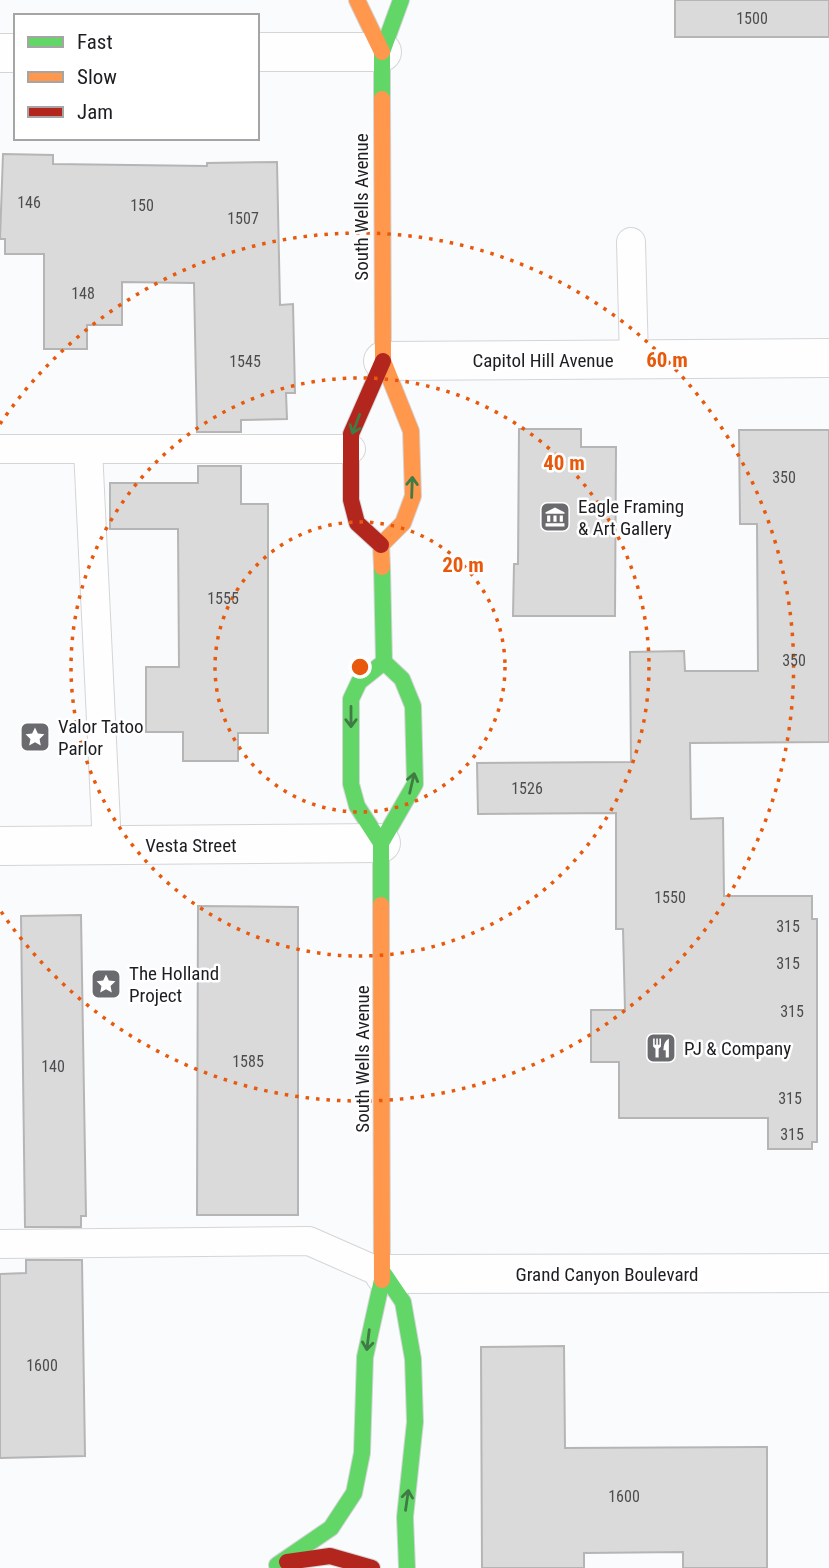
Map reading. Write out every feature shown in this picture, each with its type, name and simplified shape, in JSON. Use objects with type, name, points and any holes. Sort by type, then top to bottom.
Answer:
[{"type":"main road","name":"South Wells Avenue","points":[[357,0],[382,52]]},
{"type":"main road","name":"South Wells Avenue","points":[[383,361],[351,435],[351,500],[357,523],[381,545],[403,523],[413,496],[411,431],[383,361],[382,52],[401,0]]},
{"type":"main road","points":[[381,545],[384,662],[402,679],[413,706],[415,784],[381,843],[357,806],[351,784],[351,699],[359,682],[384,662]]},
{"type":"main road","name":"South Wells Avenue","points":[[275,1566],[331,1528],[354,1494],[362,1460],[364,1366],[371,1317],[384,1274],[381,843]]},
{"type":"main road","points":[[384,1274],[403,1302],[413,1359],[415,1422],[405,1517],[407,1568]]},
{"type":"main road","points":[[275,1566],[308,1556],[334,1556],[372,1568]]},
{"type":"street","points":[[259,52],[382,52]]},
{"type":"street","name":"Capitol Hill Avenue","points":[[383,361],[829,358]]},
{"type":"street","name":"Vesta Street","points":[[0,844],[381,843]]},
{"type":"street","name":"Grand Canyon Boulevard","points":[[384,1274],[829,1273]]},
{"type":"lane","points":[[631,242],[634,360]]},
{"type":"lane","points":[[0,449],[351,449]]},
{"type":"lane","points":[[88,449],[107,845]]},
{"type":"lane","points":[[0,1244],[309,1241],[384,1274]]},
{"type":"building","points":[[675,0],[829,0],[829,37],[675,37]]},
{"type":"building","points":[[3,154],[53,155],[53,164],[207,166],[207,163],[277,162],[280,305],[293,304],[295,393],[286,393],[287,419],[241,420],[241,432],[197,432],[194,283],[122,282],[122,325],[87,325],[87,349],[44,349],[44,254],[5,254],[5,239],[0,239]]},
{"type":"building","points":[[519,429],[581,429],[581,447],[616,447],[615,616],[513,616],[514,564],[518,564]]},
{"type":"building","points":[[739,430],[829,430],[829,742],[690,743],[691,819],[723,818],[724,896],[812,896],[812,919],[817,919],[817,1142],[812,1142],[812,1149],[768,1149],[768,1118],[619,1118],[619,1062],[591,1062],[591,1010],[625,1010],[623,929],[616,929],[616,813],[478,814],[477,763],[631,762],[630,652],[684,651],[685,671],[758,671],[757,524],[740,524]]},
{"type":"building","points":[[198,466],[241,466],[241,504],[268,504],[268,733],[238,733],[238,761],[183,761],[183,732],[146,732],[146,667],[179,667],[178,529],[110,529],[110,483],[198,483]]},
{"type":"building","points":[[198,906],[298,907],[298,1215],[197,1215]]},
{"type":"building","points":[[81,915],[86,1216],[81,1216],[81,1227],[25,1227],[21,916]]},
{"type":"building","points":[[26,1260],[82,1260],[85,1456],[0,1458],[0,1274],[26,1273]]},
{"type":"building","points":[[564,1346],[565,1448],[767,1447],[767,1568],[683,1568],[683,1552],[584,1553],[584,1568],[482,1568],[481,1347]]},
{"type":"traffic: fast","points":[[382,99],[382,52],[401,0]]},
{"type":"traffic: fast","points":[[381,905],[381,843],[415,784],[413,706],[402,679],[384,662],[382,567]]},
{"type":"traffic: fast","points":[[381,843],[357,806],[351,784],[351,699],[359,682],[384,662]]},
{"type":"traffic: fast","points":[[384,1274],[403,1302],[413,1359],[415,1422],[405,1517],[407,1568]]},
{"type":"traffic: fast","points":[[277,1565],[331,1528],[354,1493],[362,1453],[365,1357],[382,1280]]},
{"type":"traffic: slow","points":[[357,0],[382,52]]},
{"type":"traffic: slow","points":[[382,99],[383,361],[411,431],[413,496],[403,523],[381,545],[382,567]]},
{"type":"traffic: slow","points":[[381,905],[382,1280]]},
{"type":"traffic: jam","points":[[381,545],[357,523],[351,500],[351,434],[383,361]]},
{"type":"traffic: jam","points":[[287,1562],[330,1556],[372,1568]]},
{"type":"place","name":"Eagle Framing & Art Gallery","points":[[555,517]]},
{"type":"place","name":"Valor Tatoo Parlor","points":[[35,737]]},
{"type":"place","name":"The Holland Project","points":[[106,984]]},
{"type":"place","name":"PJ & Company","points":[[661,1048]]}]
